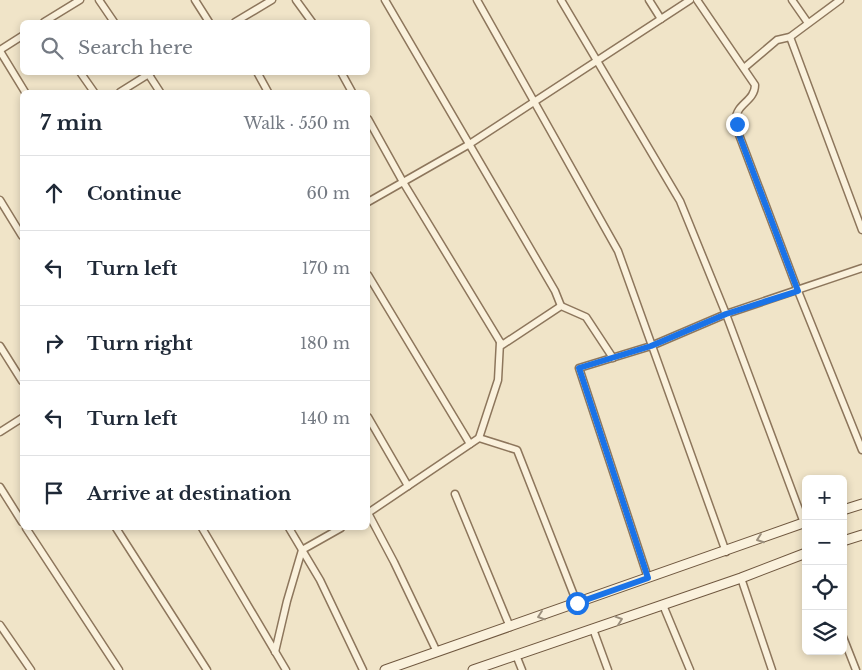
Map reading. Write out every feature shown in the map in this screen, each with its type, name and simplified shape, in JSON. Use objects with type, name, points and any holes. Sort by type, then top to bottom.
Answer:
[{"type":"main road","points":[[847,509],[862,504]]},
{"type":"main road","points":[[385,670],[802,524]]},
{"type":"main road","points":[[847,540],[862,535]]},
{"type":"main road","points":[[474,670],[741,578],[802,555]]},
{"type":"street","points":[[47,20],[80,0]]},
{"type":"street","points":[[99,0],[113,20]]},
{"type":"street","points":[[195,0],[208,20]]},
{"type":"street","points":[[238,20],[272,0]]},
{"type":"street","points":[[296,0],[311,20]]},
{"type":"street","points":[[385,0],[562,306],[586,318],[613,358]]},
{"type":"street","points":[[477,0],[618,250],[726,552]]},
{"type":"street","points":[[561,0],[680,201],[726,314],[804,520]]},
{"type":"street","points":[[649,0],[661,19]]},
{"type":"street","points":[[370,201],[468,144],[690,0]]},
{"type":"street","points":[[697,0],[756,85],[753,96],[741,106],[736,119],[738,132],[798,291],[862,450]]},
{"type":"street","points":[[792,0],[808,23]]},
{"type":"street","points":[[744,68],[777,40],[790,37],[840,0]]},
{"type":"street","points":[[20,37],[0,51],[24,90]]},
{"type":"street","points":[[790,37],[862,230]]},
{"type":"street","points":[[82,75],[93,90]]},
{"type":"street","points":[[123,90],[146,75]]},
{"type":"street","points":[[150,75],[159,90]]},
{"type":"street","points":[[259,75],[267,90]]},
{"type":"street","points":[[343,75],[351,90]]},
{"type":"street","points":[[370,122],[502,345],[562,306]]},
{"type":"street","points":[[0,200],[20,233]]},
{"type":"street","points":[[648,578],[579,368],[651,346],[726,314],[862,268]]},
{"type":"street","points":[[370,278],[470,444]]},
{"type":"street","points":[[370,512],[479,438],[498,380],[500,341]]},
{"type":"street","points":[[0,346],[20,378]]},
{"type":"street","points":[[0,432],[20,419]]},
{"type":"street","points":[[370,420],[408,486]]},
{"type":"street","points":[[479,438],[517,450],[577,603]]},
{"type":"street","points":[[0,487],[20,519]]},
{"type":"street","points":[[455,494],[510,627]]},
{"type":"street","points":[[370,517],[437,652]]},
{"type":"street","points":[[27,530],[119,670]]},
{"type":"street","points":[[117,530],[207,670]]},
{"type":"street","points":[[203,530],[286,670]]},
{"type":"street","points":[[290,530],[320,580],[362,670]]},
{"type":"street","points":[[275,652],[286,601],[302,550],[337,530]]},
{"type":"street","points":[[741,578],[772,670]]},
{"type":"street","points":[[663,605],[690,670]]},
{"type":"street","points":[[0,625],[31,670]]},
{"type":"street","points":[[594,629],[608,670]]},
{"type":"street","points":[[847,647],[856,670]]},
{"type":"street","points":[[516,655],[522,670]]},
{"type":"route","points":[[577,603],[648,578],[579,368],[651,346],[726,314],[798,291],[738,132],[737,124]]}]
